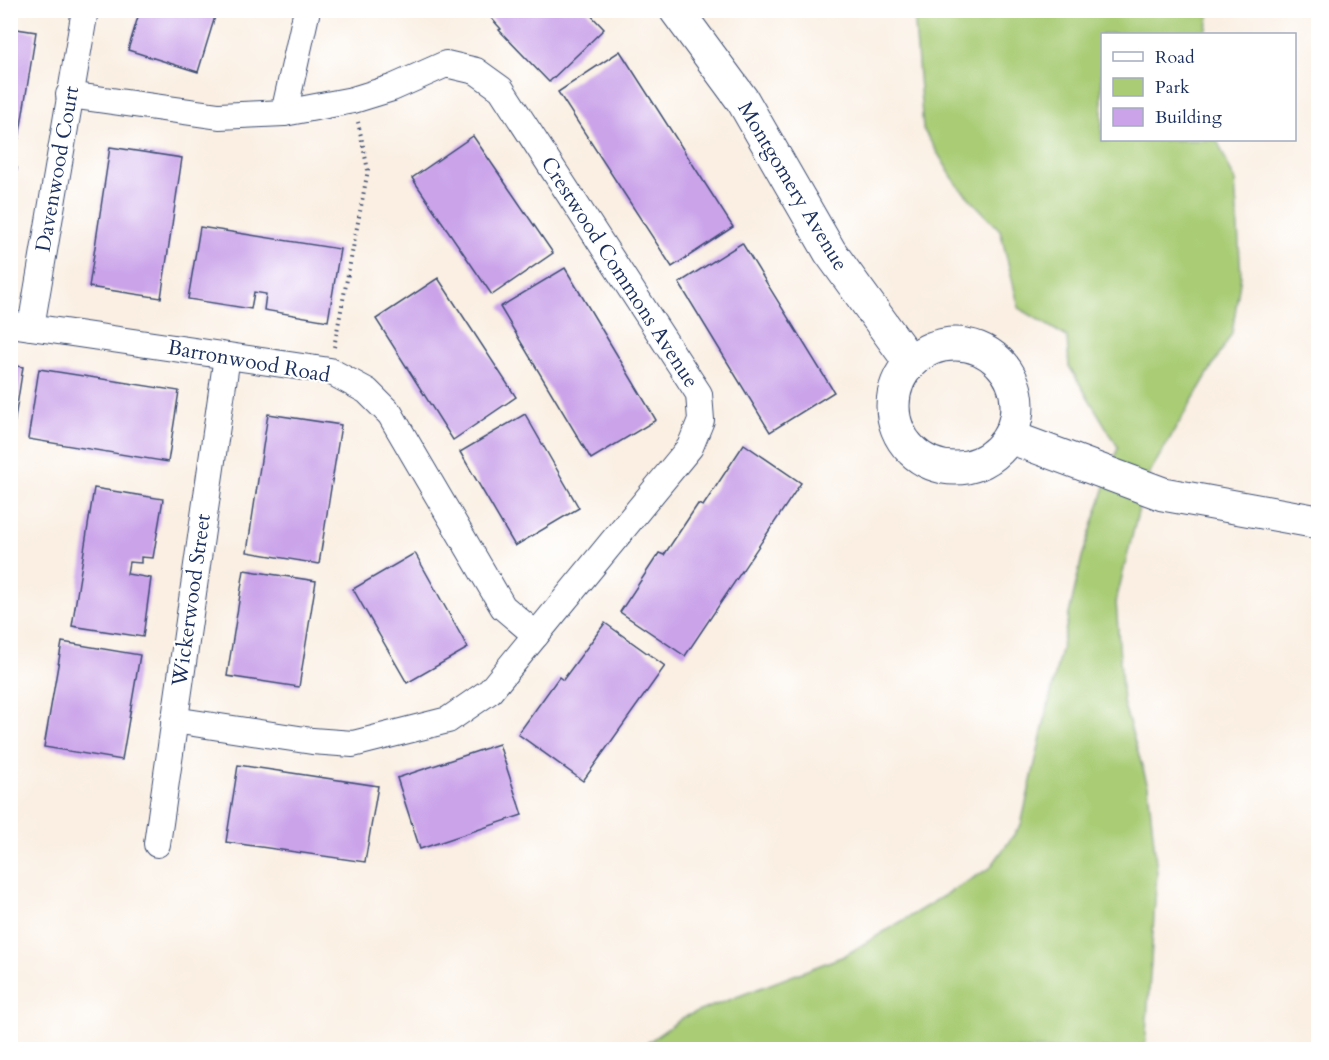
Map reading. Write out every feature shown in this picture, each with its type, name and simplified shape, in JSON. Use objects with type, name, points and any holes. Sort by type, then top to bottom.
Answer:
[{"type":"street","name":"Davenwood Court","points":[[21,326],[85,10]]},
{"type":"street","points":[[284,113],[307,10]]},
{"type":"street","name":"Montgomery Avenue","points":[[676,10],[743,101],[830,252],[910,362]]},
{"type":"street","name":"Crestwood Commons Avenue","points":[[69,95],[219,116],[284,113],[353,100],[392,88],[446,64],[476,71],[501,89],[699,394],[701,420],[690,447],[490,691],[448,720],[353,744],[312,741],[174,720]]},
{"type":"street","name":"Barronwood Road","points":[[21,326],[330,371],[367,391],[390,414],[503,607],[536,635]]},
{"type":"street","points":[[964,343],[985,350],[1002,363],[1010,374],[1017,395],[1017,417],[1010,437],[994,455],[975,465],[953,469],[932,464],[914,453],[905,443],[895,423],[893,401],[898,380],[910,362],[922,352],[942,344],[964,343]]},
{"type":"street","name":"Wickerwood Street","points":[[157,844],[226,356]]},
{"type":"street","points":[[1010,437],[1163,494],[1318,522]]},
{"type":"path","points":[[330,371],[368,170],[353,100]]},
{"type":"green space","points":[[914,11],[1210,11],[1206,33],[1101,33],[1101,141],[1217,141],[1235,181],[1241,275],[1232,333],[1150,472],[1116,601],[1123,702],[1148,786],[1157,872],[1145,1049],[637,1050],[684,1017],[844,956],[990,868],[1021,825],[1082,557],[1118,447],[1069,366],[1067,337],[1019,308],[1000,230],[957,185],[923,129]]},
{"type":"building","points":[[140,10],[217,10],[198,72],[128,50]]},
{"type":"building","points":[[484,10],[586,10],[604,29],[549,82],[499,30],[501,29]]},
{"type":"building","points":[[10,28],[36,32],[19,138],[10,137]]},
{"type":"building","points":[[620,51],[733,227],[672,267],[558,92]]},
{"type":"building","points":[[473,136],[553,253],[492,295],[412,178]]},
{"type":"building","points":[[110,147],[182,158],[161,298],[89,287]]},
{"type":"building","points":[[10,167],[17,168],[12,198],[10,198]]},
{"type":"building","points":[[200,227],[340,249],[328,321],[264,310],[266,294],[254,292],[251,309],[188,299]]},
{"type":"building","points":[[742,243],[834,392],[770,432],[679,283]]},
{"type":"building","points":[[565,268],[656,420],[591,459],[500,307]]},
{"type":"building","points":[[438,278],[516,397],[453,440],[376,319]]},
{"type":"building","points":[[10,365],[23,367],[12,438],[10,438]]},
{"type":"building","points":[[39,369],[179,391],[168,462],[28,439]]},
{"type":"building","points":[[268,414],[341,425],[319,564],[247,552]]},
{"type":"building","points":[[525,414],[579,508],[515,546],[460,452]]},
{"type":"building","points":[[744,444],[801,483],[685,656],[620,612],[659,553],[664,555],[698,504],[703,506]]},
{"type":"building","points":[[94,488],[163,499],[153,558],[141,557],[141,563],[129,562],[127,574],[151,578],[143,637],[72,626]]},
{"type":"building","points":[[415,553],[468,648],[407,683],[353,589]]},
{"type":"building","points":[[244,570],[316,581],[299,687],[227,676]]},
{"type":"building","points":[[605,623],[665,666],[583,781],[518,734],[559,677],[563,680]]},
{"type":"building","points":[[62,642],[140,655],[122,760],[44,747]]},
{"type":"building","points":[[499,744],[522,815],[420,849],[397,778]]},
{"type":"building","points":[[238,765],[378,786],[365,862],[226,842]]}]
